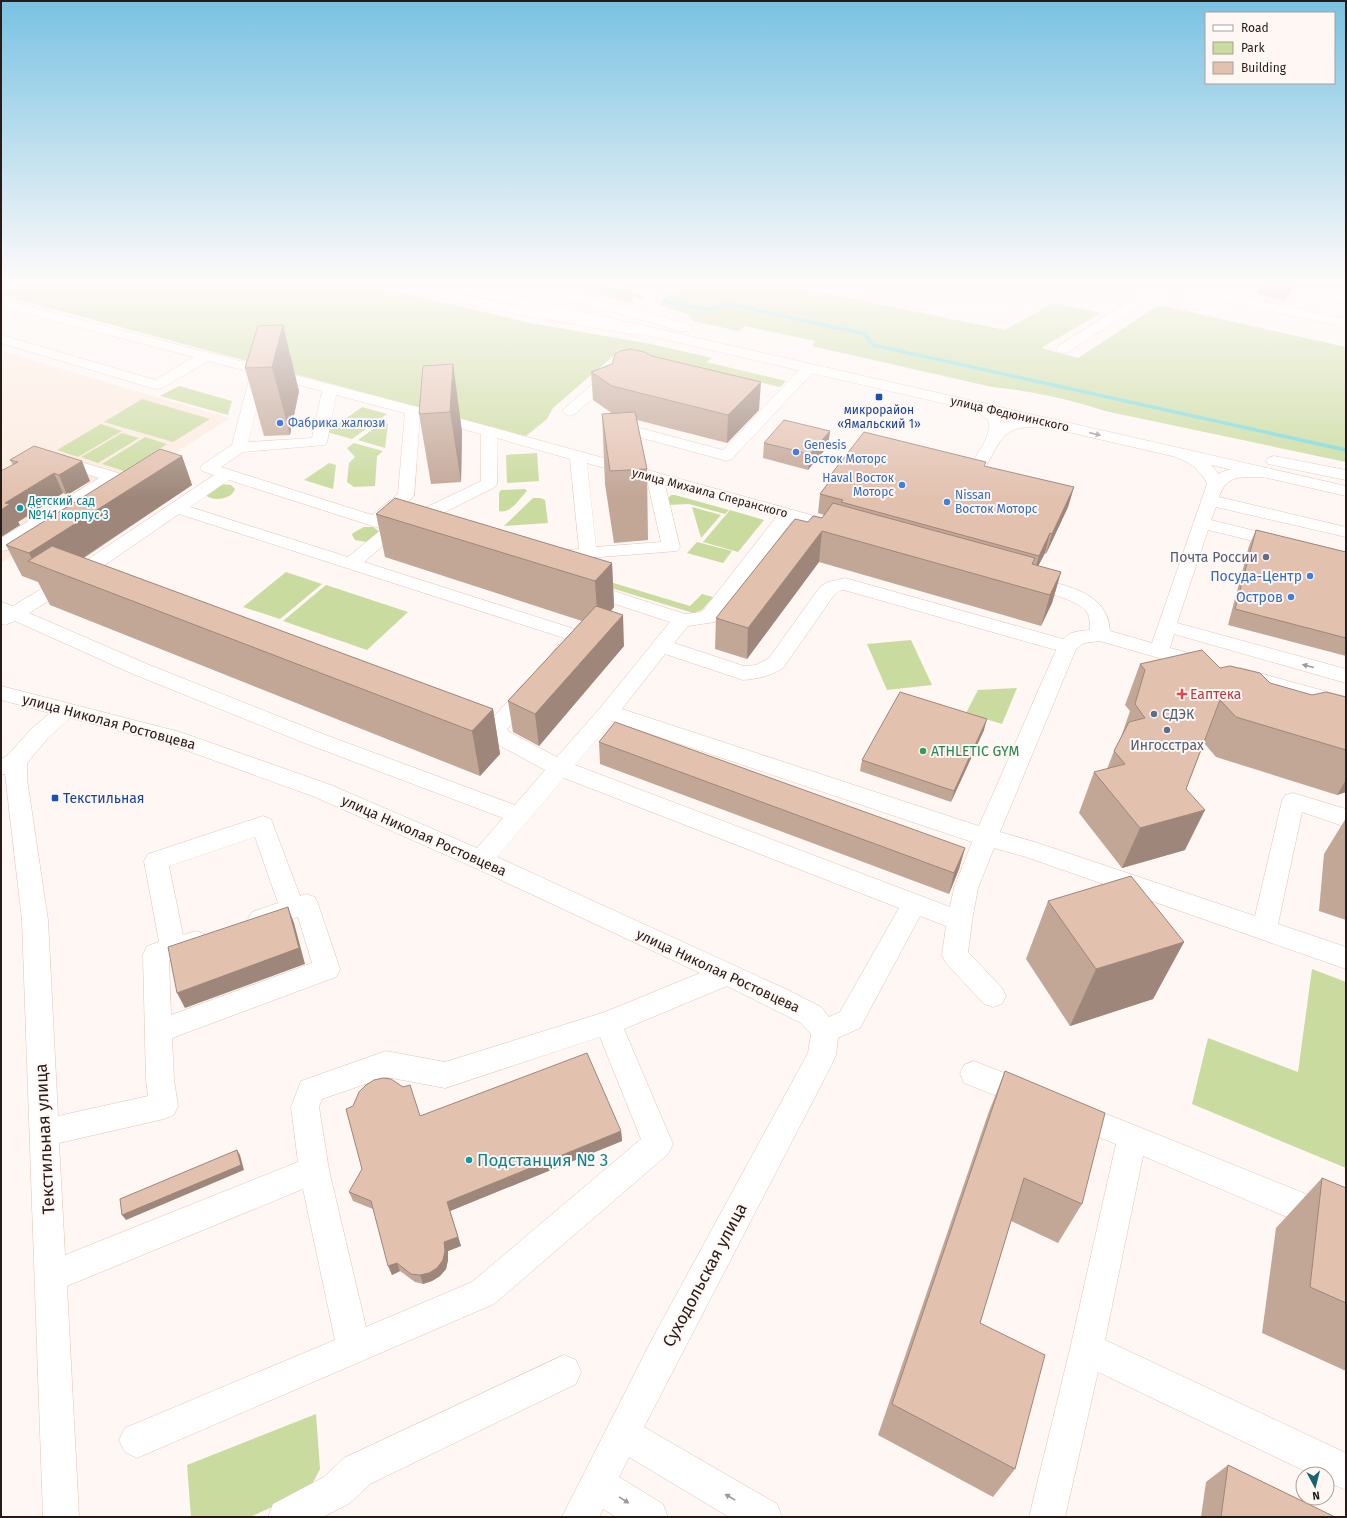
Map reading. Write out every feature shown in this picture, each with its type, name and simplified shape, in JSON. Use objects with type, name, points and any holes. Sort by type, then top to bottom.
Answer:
[{"type":"main road","points":[[58,356],[157,385],[205,357]]},
{"type":"main road","name":"улица Михаила Сперанского","points":[[200,356],[413,410],[849,531]]},
{"type":"main road","name":"улица Федюнинского","points":[[764,356],[809,368],[1180,453],[1272,470],[1346,476]]},
{"type":"main road","name":"улица Федюнинского","points":[[779,356],[1272,470],[1346,492]]},
{"type":"main road","points":[[570,411],[619,368],[627,370]]},
{"type":"main road","points":[[606,424],[726,456],[809,368]]},
{"type":"main road","points":[[239,448],[259,371]]},
{"type":"main road","points":[[330,388],[319,442],[239,448],[208,468],[226,475],[428,538]]},
{"type":"main road","points":[[759,402],[774,405]]},
{"type":"main road","points":[[978,466],[996,434],[998,427],[995,418],[979,407]]},
{"type":"main road","points":[[375,521],[406,496],[413,410]]},
{"type":"main road","points":[[996,434],[1015,423],[1025,422],[1053,424]]},
{"type":"main road","points":[[351,563],[400,529],[489,483],[489,432]]},
{"type":"main road","points":[[1180,453],[1207,467],[1212,492]]},
{"type":"main road","points":[[1,546],[112,477],[44,456]]},
{"type":"main road","points":[[578,456],[588,553]]},
{"type":"main road","points":[[1159,652],[1166,626],[1212,492],[1232,473],[1272,470]]},
{"type":"main road","points":[[6,614],[76,576],[226,475]]},
{"type":"main road","points":[[534,557],[671,547],[655,478]]},
{"type":"main road","points":[[1212,492],[1346,532]]},
{"type":"main road","points":[[176,508],[577,636],[495,729]]},
{"type":"main road","points":[[481,860],[608,712],[682,620],[708,618],[788,514]]},
{"type":"main road","points":[[1202,523],[1300,547]]},
{"type":"main road","points":[[76,576],[97,584]]},
{"type":"main road","points":[[1009,577],[1085,600],[1096,610],[1100,621],[1100,635]]},
{"type":"main road","points":[[571,584],[685,620]]},
{"type":"main road","points":[[662,646],[743,673],[755,673],[767,670],[776,663],[827,591],[836,586],[845,584],[1067,647]]},
{"type":"main road","points":[[6,614],[315,740],[519,815]]},
{"type":"main road","points":[[1166,626],[1346,676]]},
{"type":"main road","points":[[994,996],[955,955],[959,921],[966,888],[986,837],[1067,647],[1073,640],[1080,637],[1100,635],[1346,704]]},
{"type":"main road","name":"улица Николая Ростовцева","points":[[1,693],[172,737],[322,791],[481,860],[781,999],[812,1016],[825,1031]]},
{"type":"main road","points":[[9,765],[40,733],[66,710]]},
{"type":"main road","points":[[608,712],[986,837],[1030,849],[1346,958]]},
{"type":"main road","points":[[451,714],[495,729],[501,737],[560,768],[959,921]]},
{"type":"main road","name":"Текстильная улица","points":[[9,765],[16,779],[35,920],[61,1517]]},
{"type":"main road","points":[[1264,930],[1293,801],[1346,818]]},
{"type":"main road","points":[[173,948],[156,861],[263,825],[292,908]]},
{"type":"main road","points":[[44,1133],[164,1106],[160,1080],[156,954],[306,904],[328,969],[159,1031]]},
{"type":"main road","points":[[825,1031],[850,1020],[914,904]]},
{"type":"main road","points":[[354,1348],[314,1170],[306,1107],[311,1090],[386,1064],[445,1075],[608,1022],[641,1010],[726,974]]},
{"type":"main road","points":[[137,1440],[483,1293],[658,1144],[608,1022]]},
{"type":"main road","name":"Суходольская улица","points":[[580,1517],[666,1348],[822,1055],[825,1031]]},
{"type":"main road","points":[[974,1074],[1132,1137],[1346,1226]]},
{"type":"main road","points":[[1047,1517],[1087,1349],[1132,1137]]},
{"type":"main road","points":[[51,1277],[314,1170]]},
{"type":"main road","points":[[1087,1349],[1346,1472]]},
{"type":"main road","points":[[286,1517],[337,1490],[357,1472],[564,1372]]},
{"type":"main road","points":[[623,1434],[764,1517]]},
{"type":"main road","points":[[597,1484],[650,1517]]},
{"type":"shaded area","points":[[1,356],[17,356],[230,418],[1,563]]},
{"type":"green space","points":[[228,356],[613,356],[553,408],[547,419],[526,436]]},
{"type":"green space","points":[[645,356],[703,356],[712,358],[706,362],[786,381],[780,387]]},
{"type":"green space","points":[[855,356],[1070,356],[1078,358],[1081,356],[1346,356],[1346,462],[1105,411],[1049,396],[992,387]]},
{"type":"green space","points":[[179,386],[232,401],[228,415],[160,396]]},
{"type":"green space","points":[[142,399],[210,419],[173,442],[104,422]]},
{"type":"green space","points":[[362,407],[387,414],[352,439],[327,432]]},
{"type":"green space","points":[[383,422],[388,424],[385,448],[358,440]]},
{"type":"green space","points":[[101,424],[122,431],[78,457],[57,450]]},
{"type":"green space","points":[[122,433],[139,438],[98,463],[81,457]]},
{"type":"green space","points":[[145,437],[167,444],[124,471],[102,464]]},
{"type":"green space","points":[[354,443],[383,451],[377,456],[375,486],[354,487],[347,482],[349,463],[355,457],[347,448]]},
{"type":"green space","points":[[537,453],[539,481],[507,483],[506,455]]},
{"type":"green space","points":[[329,463],[336,465],[333,489],[304,480]]},
{"type":"green space","points":[[219,484],[231,485],[235,489],[227,497],[219,499],[208,497],[206,495]]},
{"type":"green space","points":[[525,489],[527,491],[511,508],[499,511],[499,493],[501,490]]},
{"type":"green space","points":[[671,495],[729,510],[725,514],[689,504],[667,505],[667,500]]},
{"type":"green space","points":[[533,498],[545,500],[548,523],[504,526]]},
{"type":"green space","points":[[692,507],[721,515],[701,538]]},
{"type":"green space","points":[[730,510],[764,520],[738,552],[703,542]]},
{"type":"green space","points":[[364,527],[373,527],[380,532],[367,542],[355,540],[352,535],[353,533]]},
{"type":"green space","points":[[697,542],[732,551],[723,563],[687,553]]},
{"type":"green space","points":[[537,560],[690,606],[702,594],[713,597],[702,610],[693,613],[523,561]]},
{"type":"green space","points":[[286,572],[322,584],[280,619],[243,607]]},
{"type":"green space","points":[[326,585],[408,612],[367,650],[283,621]]},
{"type":"green space","points":[[911,640],[932,685],[887,690],[867,644]]},
{"type":"green space","points":[[1017,688],[1002,724],[966,713],[978,690]]},
{"type":"green space","points":[[1312,969],[1346,982],[1346,1168],[1192,1104],[1208,1038],[1298,1072]]},
{"type":"green space","points":[[316,1414],[320,1469],[309,1490],[250,1517],[191,1517],[187,1465]]},
{"type":"building","points":[[249,356],[275,356],[272,367],[245,368]]},
{"type":"building","points":[[614,356],[652,356],[761,382],[728,415],[612,386],[591,372],[612,364]]},
{"type":"building","points":[[453,364],[450,412],[419,414],[423,366]]},
{"type":"building","points":[[635,412],[647,469],[610,471],[602,414]]},
{"type":"building","points":[[784,420],[830,431],[810,454],[764,443]]},
{"type":"building","name":"Nissan Восток Моторс","points":[[864,432],[986,462],[984,466],[1074,487],[1052,534],[1050,533],[1039,556],[841,502],[843,500],[820,494],[832,478],[829,477]]},
{"type":"building","points":[[34,446],[82,461],[59,475],[54,473],[5,503],[10,504],[1,510],[1,471],[18,462],[10,460]]},
{"type":"building","points":[[160,449],[182,456],[29,553],[6,545]]},
{"type":"building","points":[[395,498],[612,563],[595,581],[376,514]]},
{"type":"building","points":[[833,503],[1035,558],[1032,564],[1061,572],[1050,595],[822,531],[748,628],[716,618],[795,519],[808,522],[813,516],[822,518]]},
{"type":"building","name":"Остров","points":[[1256,530],[1346,552],[1346,638],[1235,609]]},
{"type":"building","points":[[52,546],[493,709],[472,731],[28,561]]},
{"type":"building","points":[[596,606],[623,615],[535,714],[508,701]]},
{"type":"building","points":[[1202,650],[1220,668],[1230,666],[1260,673],[1270,683],[1312,695],[1326,692],[1346,697],[1346,750],[1236,717],[1220,700],[1186,789],[1205,810],[1140,828],[1094,772],[1125,764],[1114,751],[1129,722],[1145,718],[1135,704],[1145,670],[1140,664]]},
{"type":"building","name":"ATHLETIC GYM","points":[[900,692],[987,719],[954,791],[862,760]]},
{"type":"building","points":[[615,722],[965,848],[954,873],[599,742]]},
{"type":"building","points":[[1131,876],[1184,942],[1096,969],[1048,901]]},
{"type":"building","points":[[288,907],[299,948],[177,993],[168,947]]},
{"type":"building","name":"Подстанция № 3","points":[[587,1053],[621,1131],[447,1202],[458,1237],[444,1242],[445,1251],[443,1260],[437,1268],[429,1273],[420,1275],[411,1274],[397,1263],[388,1266],[371,1201],[349,1192],[362,1169],[346,1109],[353,1106],[359,1092],[374,1080],[383,1078],[391,1079],[403,1087],[410,1085],[420,1116]]},
{"type":"building","points":[[1005,1071],[1105,1113],[1082,1204],[1024,1178],[980,1323],[1045,1355],[1015,1469],[892,1404]]},
{"type":"building","points":[[237,1150],[241,1165],[122,1215],[120,1199]]},
{"type":"building","points":[[1322,1178],[1346,1188],[1346,1303],[1310,1287]]},
{"type":"building","points":[[1228,1465],[1295,1498],[1295,1506],[1312,1506],[1335,1517],[1221,1517]]},
{"type":"waterway","points":[[922,356],[1346,450]]},
{"type":"place","name":"микрорайон «Ямальский 1»","points":[[879,397]]},
{"type":"place","name":"Фабрика жалюзи","points":[[280,423]]},
{"type":"place","name":"Genesis Восток Моторс","points":[[796,452]]},
{"type":"place","name":"Haval Восток Моторс","points":[[902,485]]},
{"type":"place","name":"Nissan Восток Моторс","points":[[947,502]]},
{"type":"place","name":"Детский сад №141 корпус 3","points":[[20,508]]},
{"type":"place","name":"Почта России","points":[[1266,557]]},
{"type":"place","name":"Посуда-Центр","points":[[1310,576]]},
{"type":"place","name":"Остров","points":[[1291,597]]},
{"type":"place","name":"Еаптека","points":[[1182,694]]},
{"type":"place","name":"СДЭК","points":[[1154,714]]},
{"type":"place","name":"Ингосстрах","points":[[1167,730]]},
{"type":"place","name":"ATHLETIC GYM","points":[[923,751]]},
{"type":"place","name":"Текстильная","points":[[55,798]]},
{"type":"place","name":"Подстанция № 3","points":[[469,1160]]}]
